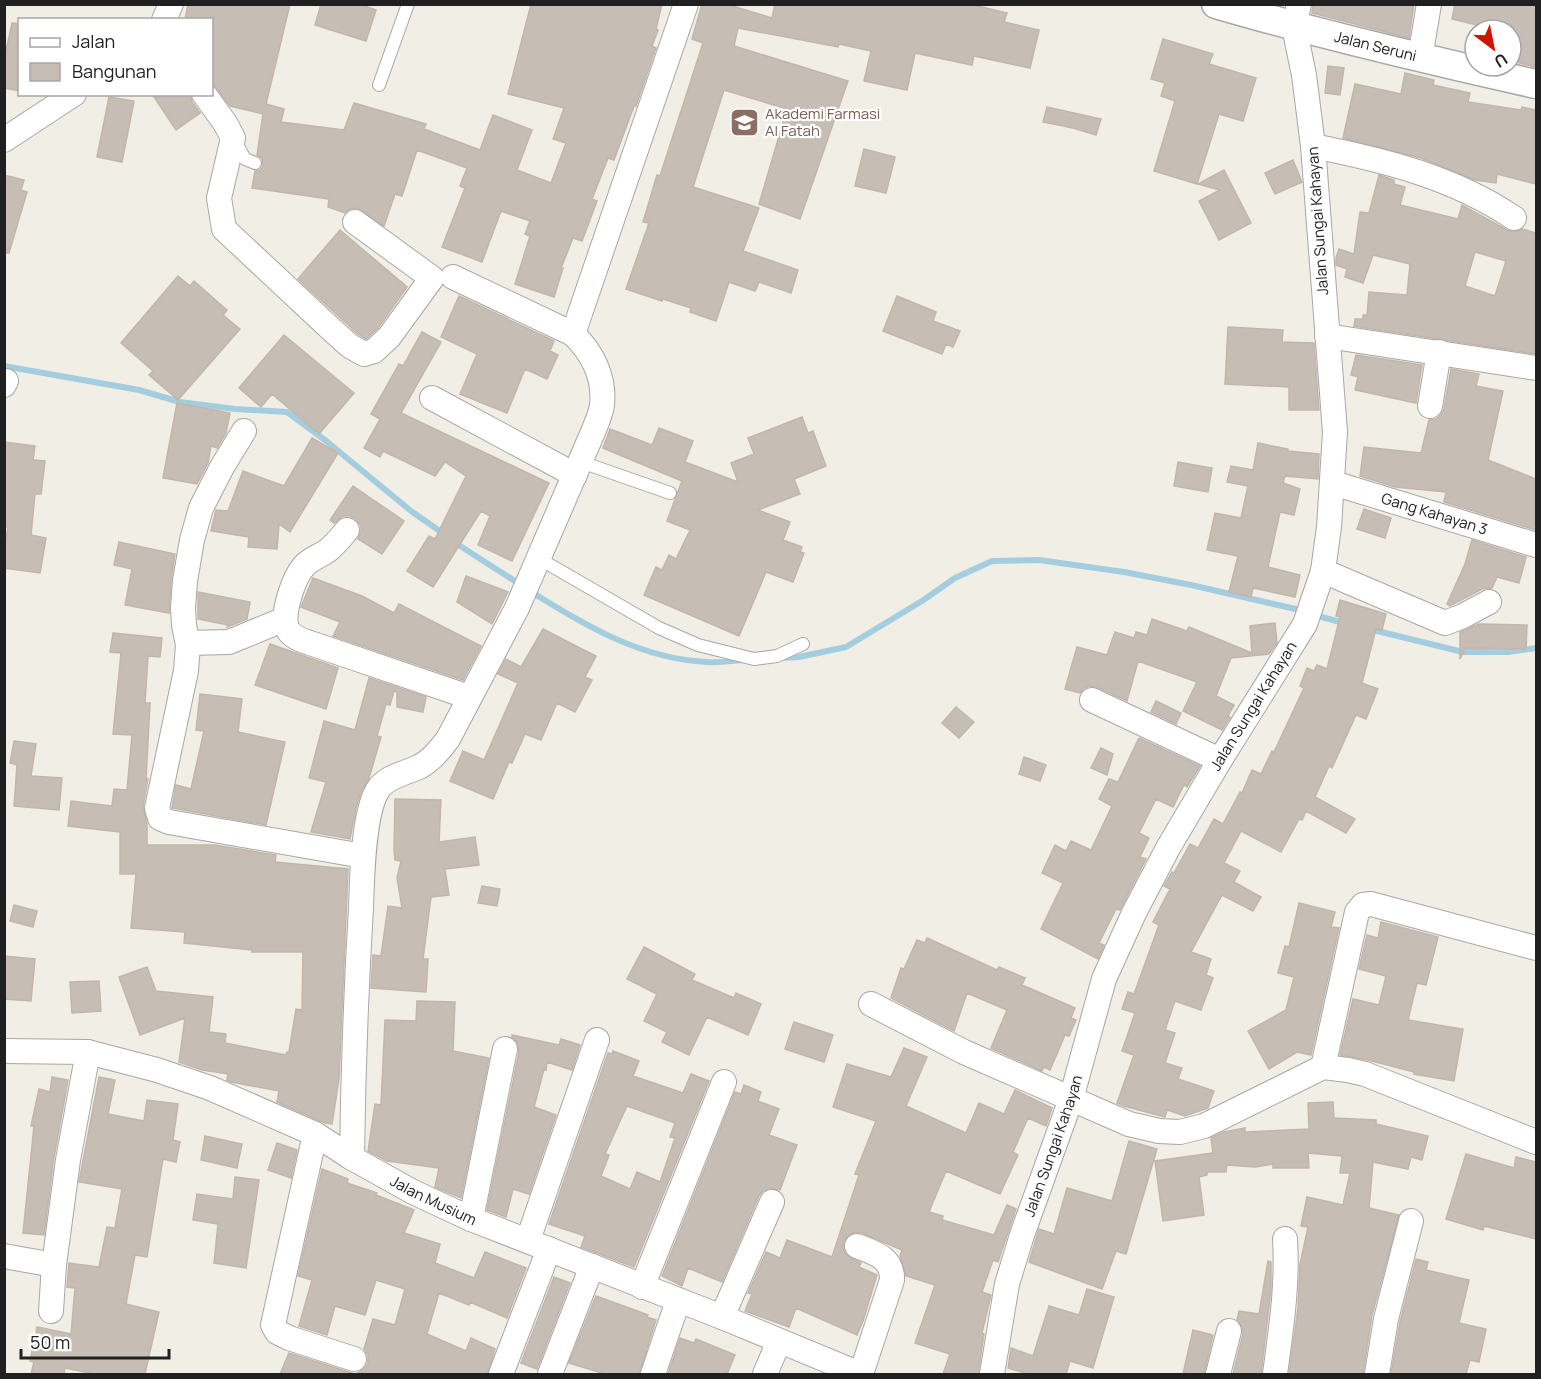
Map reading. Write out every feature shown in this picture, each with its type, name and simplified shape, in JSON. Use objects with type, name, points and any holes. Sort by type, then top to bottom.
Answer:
[{"type":"street","points":[[165,18],[171,4]]},
{"type":"street","points":[[573,334],[686,4]]},
{"type":"street","name":"Jalan Seruni","points":[[1216,4],[1297,16],[1419,58],[1536,84]]},
{"type":"street","points":[[1419,58],[1429,4]]},
{"type":"street","name":"Jalan Sungai Kahayan","points":[[992,1374],[1007,1284],[1022,1235],[1071,1099],[1104,979],[1134,913],[1159,867],[1221,760],[1305,624],[1323,571],[1333,483],[1335,432],[1313,146],[1297,16]]},
{"type":"street","points":[[4,140],[71,96]]},
{"type":"street","points":[[205,96],[233,138],[219,198],[224,229],[332,330],[350,346],[364,354],[374,351],[389,337],[432,278],[356,222]]},
{"type":"street","points":[[1313,146],[1379,159],[1429,174],[1495,206],[1514,218]]},
{"type":"street","points":[[352,1158],[354,1030],[363,856],[371,801],[381,785],[421,766],[437,753],[448,739],[517,608],[578,469],[602,406],[601,376],[585,346],[573,334],[453,277]]},
{"type":"street","points":[[1327,336],[1536,368]]},
{"type":"street","points":[[1430,406],[1439,352]]},
{"type":"street","points":[[432,398],[578,469]]},
{"type":"street","points":[[244,431],[222,466],[201,508],[192,540],[183,608],[188,643],[186,671],[157,808],[160,818],[169,822],[363,856]]},
{"type":"street","name":"Gang Kahayan 3","points":[[1333,483],[1536,545]]},
{"type":"street","points":[[347,530],[328,550],[300,570],[289,598],[285,619],[288,630],[295,637],[310,643],[470,697]]},
{"type":"street","points":[[1323,571],[1444,623],[1464,616],[1489,602]]},
{"type":"street","points":[[188,643],[229,642],[285,619]]},
{"type":"street","points":[[1092,700],[1221,760]]},
{"type":"street","points":[[1323,1067],[1357,912],[1363,905],[1371,904],[1536,948]]},
{"type":"street","points":[[871,1004],[964,1052],[1129,1124],[1159,1131],[1180,1132],[1204,1126],[1323,1067],[1365,1074],[1536,1142]]},
{"type":"street","points":[[501,1374],[597,1040]]},
{"type":"street","points":[[471,1219],[505,1049]]},
{"type":"street","name":"Jalan Musium","points":[[4,1051],[88,1053],[157,1070],[210,1088],[315,1134],[352,1158],[413,1192],[471,1219],[539,1244],[860,1374]]},
{"type":"street","points":[[51,1311],[54,1265],[68,1160],[88,1053]]},
{"type":"street","points":[[642,1287],[724,1082]]},
{"type":"street","points":[[315,1134],[273,1325],[276,1332],[289,1338],[354,1359]]},
{"type":"street","points":[[722,1317],[772,1202]]},
{"type":"street","points":[[1377,1374],[1386,1319],[1411,1221]]},
{"type":"street","points":[[1275,1374],[1284,1299],[1285,1239]]},
{"type":"street","points":[[857,1246],[875,1252],[886,1261],[892,1270],[892,1280],[860,1374]]},
{"type":"street","points":[[4,1257],[54,1265]]},
{"type":"street","points":[[550,1374],[592,1266]]},
{"type":"street","points":[[653,1374],[678,1301]]},
{"type":"street","points":[[1218,1374],[1229,1330]]},
{"type":"street","points":[[765,1374],[779,1341]]},
{"type":"lane","points":[[379,85],[408,4]]},
{"type":"lane","points":[[233,138],[245,159],[255,163]]},
{"type":"lane","points":[[578,469],[670,493]]},
{"type":"lane","points":[[534,568],[698,645],[754,659],[777,656],[803,644]]},
{"type":"building","points":[[188,4],[290,4],[266,104],[284,109],[281,122],[344,130],[354,103],[426,124],[424,129],[480,150],[493,115],[532,130],[517,170],[551,183],[566,143],[553,139],[564,108],[508,94],[531,4],[662,4],[656,29],[658,30],[652,46],[656,48],[636,106],[634,106],[614,160],[608,158],[592,199],[597,201],[582,241],[573,238],[561,268],[563,268],[554,297],[515,284],[530,236],[525,234],[530,221],[501,211],[482,262],[442,247],[465,188],[460,186],[467,168],[417,150],[402,196],[395,194],[384,226],[357,208],[345,213],[328,207],[329,199],[252,188],[255,171],[260,170],[263,165],[262,158],[257,155],[263,114],[230,106],[213,83],[213,18],[185,18]]},
{"type":"building","points":[[321,4],[359,4],[376,10],[366,41],[315,25]]},
{"type":"building","points":[[702,4],[726,4],[772,18],[775,4],[970,4],[1007,13],[1004,22],[1039,30],[1030,68],[974,56],[972,65],[915,53],[907,90],[864,81],[871,51],[738,28],[734,46],[848,81],[800,219],[759,204],[787,109],[724,90],[693,187],[759,208],[743,251],[798,270],[791,293],[759,282],[755,291],[729,282],[716,321],[690,312],[691,308],[626,289],[649,223],[643,222],[657,175],[660,176],[703,43],[692,39]]},
{"type":"building","points":[[1313,4],[1414,4],[1409,38],[1312,13]]},
{"type":"building","points":[[1455,4],[1536,4],[1536,67],[1523,64],[1523,18],[1463,18],[1463,22],[1452,19]]},
{"type":"building","points":[[12,23],[18,24],[18,91],[4,88],[4,60]]},
{"type":"building","points":[[1163,39],[1213,54],[1209,64],[1256,78],[1243,121],[1219,114],[1197,184],[1154,171],[1175,101],[1161,96],[1165,83],[1151,79]]},
{"type":"building","points":[[1328,66],[1344,68],[1340,95],[1325,93]]},
{"type":"building","points":[[1405,73],[1434,80],[1433,85],[1470,93],[1468,102],[1536,110],[1536,184],[1497,174],[1496,183],[1475,180],[1421,158],[1343,138],[1355,84],[1401,94]]},
{"type":"building","points":[[153,96],[190,96],[200,113],[176,130]]},
{"type":"building","points":[[109,97],[134,101],[122,162],[97,157]]},
{"type":"building","points":[[1047,107],[1101,119],[1096,135],[1043,122]]},
{"type":"building","points":[[864,149],[895,157],[886,193],[855,186]]},
{"type":"building","points":[[1293,160],[1302,182],[1275,194],[1265,173]]},
{"type":"building","points":[[1224,170],[1251,223],[1219,240],[1199,201],[1220,190],[1198,184]]},
{"type":"building","points":[[4,175],[24,180],[21,190],[27,192],[9,253],[4,253]]},
{"type":"building","points":[[1379,175],[1394,180],[1394,184],[1405,187],[1400,205],[1458,219],[1462,205],[1507,230],[1514,232],[1522,229],[1536,233],[1536,354],[1354,326],[1355,319],[1363,319],[1363,315],[1367,315],[1369,292],[1407,295],[1410,264],[1373,255],[1363,283],[1345,277],[1347,269],[1336,265],[1339,249],[1354,254],[1360,212],[1369,213]],"holes":[[[1475,252],[1506,261],[1495,296],[1465,286]]]},
{"type":"building","points":[[340,230],[407,287],[378,328],[366,339],[298,279]]},
{"type":"building","points":[[178,276],[190,286],[194,281],[227,310],[223,315],[240,329],[178,400],[149,375],[153,371],[121,343]]},
{"type":"building","points":[[459,296],[554,341],[550,351],[558,355],[547,379],[525,369],[507,413],[460,394],[477,354],[441,337]]},
{"type":"building","points":[[897,296],[936,312],[933,321],[960,331],[953,347],[946,344],[942,354],[883,331]]},
{"type":"building","points":[[1228,327],[1283,330],[1282,342],[1314,343],[1319,410],[1289,410],[1289,387],[1225,384]]},
{"type":"building","points":[[422,332],[441,342],[401,413],[549,483],[512,561],[478,545],[490,516],[481,511],[433,587],[407,571],[429,536],[435,539],[466,476],[445,462],[435,476],[383,451],[380,457],[364,448],[380,419],[371,414],[399,364],[403,366]]},
{"type":"building","points":[[284,335],[354,393],[319,434],[272,394],[261,407],[239,388]]},
{"type":"building","points":[[1356,355],[1422,365],[1416,403],[1355,390],[1358,377],[1351,375]]},
{"type":"building","points":[[1451,369],[1479,374],[1476,386],[1503,391],[1488,460],[1536,479],[1536,530],[1444,502],[1446,492],[1395,487],[1360,476],[1364,447],[1421,453],[1429,420],[1436,419],[1444,409]]},
{"type":"building","points":[[177,403],[230,413],[226,433],[217,448],[211,446],[208,463],[197,484],[163,478]]},
{"type":"building","points":[[802,417],[808,433],[813,431],[826,466],[794,479],[800,494],[758,510],[790,522],[783,540],[802,547],[800,552],[804,553],[793,582],[766,572],[739,636],[644,595],[656,567],[662,570],[669,555],[676,559],[690,530],[667,521],[682,481],[603,448],[610,429],[652,445],[659,428],[693,441],[685,462],[738,482],[731,463],[754,454],[748,438]]},
{"type":"building","points":[[312,438],[338,453],[290,532],[279,524],[277,549],[248,547],[249,537],[211,531],[216,510],[228,511],[243,471],[284,486]]},
{"type":"building","points":[[4,442],[35,446],[33,460],[45,461],[41,494],[35,494],[31,535],[46,538],[40,573],[4,568],[4,549],[8,527],[4,527]]},
{"type":"building","points":[[1258,443],[1288,449],[1288,451],[1319,454],[1318,479],[1285,476],[1283,483],[1300,489],[1294,515],[1280,512],[1268,567],[1300,575],[1295,597],[1253,588],[1251,597],[1229,592],[1238,556],[1207,550],[1215,513],[1241,518],[1248,486],[1227,482],[1231,466],[1253,470]]},
{"type":"building","points":[[1178,462],[1212,468],[1208,492],[1174,486]]},
{"type":"building","points":[[353,486],[404,521],[382,554],[358,539],[361,526],[356,519],[343,516],[334,523],[330,520]]},
{"type":"building","points":[[1364,509],[1391,518],[1385,538],[1357,529]]},
{"type":"building","points":[[1472,540],[1526,557],[1519,583],[1497,577],[1492,588],[1482,589],[1450,606],[1447,604],[1465,564]]},
{"type":"building","points":[[119,542],[175,554],[169,613],[125,605],[132,569],[114,565]]},
{"type":"building","points":[[466,576],[508,592],[492,624],[457,602]]},
{"type":"building","points":[[313,578],[362,596],[394,613],[399,604],[481,646],[463,680],[333,636],[340,622],[301,607]]},
{"type":"building","points":[[198,592],[250,602],[247,619],[227,627],[228,625],[198,619]]},
{"type":"building","points":[[1340,600],[1386,614],[1382,630],[1376,629],[1362,683],[1378,689],[1366,719],[1356,715],[1332,768],[1329,766],[1315,797],[1355,819],[1346,833],[1306,811],[1302,820],[1299,819],[1281,852],[1241,831],[1224,863],[1240,871],[1234,882],[1261,897],[1253,911],[1222,895],[1191,952],[1211,959],[1206,975],[1213,978],[1201,1010],[1175,1001],[1165,1030],[1175,1033],[1165,1063],[1182,1068],[1178,1079],[1214,1091],[1208,1108],[1185,1116],[1167,1110],[1165,1117],[1117,1103],[1134,1055],[1122,1051],[1135,1013],[1122,1009],[1128,992],[1134,994],[1159,925],[1153,922],[1170,889],[1164,886],[1190,844],[1198,848],[1214,819],[1223,824],[1240,792],[1242,793],[1252,770],[1261,774],[1304,688],[1300,686],[1307,668],[1314,671],[1317,665],[1327,669],[1340,617],[1336,616]]},
{"type":"building","points":[[1152,619],[1187,631],[1189,627],[1252,653],[1250,626],[1275,623],[1277,643],[1269,654],[1231,658],[1216,696],[1234,705],[1222,730],[1183,711],[1197,682],[1138,661],[1127,701],[1097,687],[1084,688],[1080,693],[1065,689],[1077,647],[1107,655],[1115,632],[1134,638],[1136,632],[1147,635]]},
{"type":"building","points":[[1479,624],[1527,625],[1526,649],[1465,648],[1460,659],[1460,632]]},
{"type":"building","points":[[543,629],[596,656],[585,677],[592,680],[575,712],[557,703],[541,740],[525,734],[512,763],[509,762],[493,799],[450,781],[463,751],[484,760],[518,683],[498,674],[506,659],[521,667]]},
{"type":"building","points":[[113,633],[162,638],[160,657],[148,656],[145,703],[150,703],[146,779],[148,779],[143,806],[147,824],[147,845],[215,845],[276,855],[275,862],[348,869],[339,1079],[332,1124],[277,1102],[279,1091],[231,1082],[227,1080],[228,1074],[202,1070],[179,1062],[185,1018],[140,1035],[119,977],[147,967],[156,991],[213,997],[209,1032],[226,1034],[225,1043],[286,1055],[289,1052],[296,1009],[302,1010],[303,952],[252,952],[252,950],[184,943],[185,932],[131,928],[136,874],[120,874],[120,832],[68,826],[71,801],[112,806],[114,789],[127,790],[132,735],[113,734],[121,653],[110,652]]},
{"type":"building","points":[[270,644],[338,668],[326,709],[255,685]]},
{"type":"building","points":[[369,678],[426,697],[423,712],[397,707],[397,692],[394,691],[390,705],[386,704],[377,736],[381,737],[369,778],[356,808],[350,839],[311,832],[326,782],[309,778],[324,721],[355,730]]},
{"type":"building","points":[[200,694],[242,699],[238,732],[285,742],[266,825],[172,808],[176,785],[191,789],[204,731],[196,730]]},
{"type":"building","points":[[1156,701],[1181,713],[1176,724],[1151,712]]},
{"type":"building","points":[[956,707],[974,722],[959,738],[942,723]]},
{"type":"building","points":[[1139,738],[1200,766],[1187,787],[1184,785],[1173,807],[1156,799],[1139,833],[1149,838],[1140,857],[1146,859],[1120,910],[1116,909],[1099,943],[1104,945],[1098,959],[1041,929],[1063,883],[1042,873],[1055,845],[1066,851],[1071,841],[1091,850],[1112,806],[1099,799],[1109,779],[1118,782]]},
{"type":"building","points":[[14,741],[36,744],[31,776],[62,778],[59,810],[14,806],[17,765],[10,763]]},
{"type":"building","points":[[1101,748],[1113,754],[1107,775],[1091,768]]},
{"type":"building","points":[[1024,757],[1046,765],[1040,781],[1019,774]]},
{"type":"building","points":[[395,799],[441,800],[439,842],[475,837],[479,865],[445,869],[449,895],[431,897],[423,959],[428,959],[426,992],[371,988],[373,955],[381,956],[388,906],[402,908],[397,878],[401,861],[395,860],[394,850]]},
{"type":"building","points":[[482,886],[500,889],[497,906],[478,903]]},
{"type":"building","points":[[1299,903],[1335,912],[1331,927],[1339,928],[1311,1055],[1297,1052],[1269,1069],[1248,1031],[1286,1010],[1294,977],[1278,973],[1285,946],[1289,947]]},
{"type":"building","points":[[14,905],[37,911],[33,927],[10,921]]},
{"type":"building","points":[[1381,922],[1438,937],[1426,985],[1417,983],[1408,1020],[1463,1029],[1454,1081],[1414,1074],[1414,1072],[1368,1060],[1340,1055],[1353,999],[1379,1005],[1386,976],[1359,969],[1367,935],[1378,938]]},
{"type":"building","points":[[927,938],[997,970],[999,967],[1025,978],[1022,985],[1075,1008],[1071,1018],[1076,1020],[1069,1036],[1065,1035],[1050,1070],[1044,1067],[1042,1071],[991,1048],[1007,1010],[967,993],[954,1031],[891,998],[901,968],[904,969],[917,940],[925,943]]},
{"type":"building","points":[[644,947],[695,974],[692,980],[734,998],[736,993],[761,1004],[748,1035],[707,1017],[689,1055],[662,1042],[667,1032],[644,1021],[657,994],[627,979]]},
{"type":"building","points":[[4,956],[35,959],[31,1001],[4,999]]},
{"type":"building","points":[[99,981],[101,1011],[72,1013],[70,982]]},
{"type":"building","points":[[417,1001],[455,1002],[453,1051],[489,1058],[461,1198],[435,1187],[439,1168],[387,1161],[368,1151],[375,1104],[381,1105],[385,1020],[416,1021]]},
{"type":"building","points":[[794,1022],[833,1035],[824,1062],[785,1049]]},
{"type":"building","points":[[512,1035],[559,1045],[561,1039],[580,1045],[572,1070],[547,1062],[534,1107],[556,1115],[529,1194],[513,1189],[506,1217],[487,1210],[519,1052],[518,1044]]},
{"type":"building","points":[[904,1048],[927,1057],[906,1106],[966,1133],[979,1103],[1004,1114],[1015,1090],[1052,1108],[1046,1126],[1028,1118],[1013,1152],[1018,1155],[1000,1194],[946,1171],[929,1212],[943,1216],[942,1220],[994,1235],[1007,1205],[1016,1209],[998,1262],[993,1260],[982,1292],[991,1295],[982,1333],[984,1334],[978,1374],[943,1374],[950,1354],[915,1343],[935,1285],[906,1276],[900,1256],[902,1250],[862,1233],[855,1232],[849,1235],[844,1240],[843,1248],[846,1255],[861,1263],[859,1267],[877,1275],[857,1335],[796,1308],[789,1327],[745,1311],[752,1294],[748,1293],[766,1252],[780,1258],[787,1240],[832,1257],[859,1175],[855,1174],[876,1121],[833,1107],[847,1064],[891,1077]]},
{"type":"building","points":[[613,1051],[639,1061],[633,1076],[683,1093],[691,1074],[709,1081],[634,1267],[581,1247],[585,1236],[549,1224],[608,1053],[612,1054]],"holes":[[[627,1106],[675,1123],[670,1137],[675,1138],[660,1182],[637,1172],[630,1189],[601,1176],[609,1155],[605,1154]]]},
{"type":"building","points":[[52,1077],[68,1080],[54,1157],[44,1235],[23,1233],[34,1126],[31,1126],[39,1089],[50,1092]]},
{"type":"building","points":[[99,1077],[115,1080],[108,1114],[144,1121],[147,1100],[178,1104],[173,1140],[180,1142],[176,1162],[163,1159],[147,1257],[135,1255],[126,1304],[159,1312],[145,1374],[95,1374],[65,1368],[64,1374],[31,1374],[34,1362],[30,1361],[37,1327],[71,1334],[75,1288],[67,1287],[69,1263],[99,1267],[107,1227],[115,1228],[122,1189],[79,1182]]},
{"type":"building","points":[[744,1085],[761,1092],[758,1101],[779,1109],[769,1135],[797,1145],[780,1190],[770,1188],[759,1196],[722,1282],[688,1268],[682,1286],[662,1276],[735,1092],[741,1094]]},
{"type":"building","points":[[1333,1102],[1334,1118],[1376,1120],[1376,1124],[1428,1136],[1422,1160],[1411,1157],[1408,1169],[1373,1162],[1369,1208],[1399,1215],[1372,1315],[1363,1374],[1289,1374],[1298,1308],[1300,1264],[1308,1227],[1301,1226],[1307,1197],[1343,1205],[1350,1173],[1340,1173],[1342,1156],[1308,1153],[1309,1168],[1273,1168],[1273,1164],[1255,1167],[1227,1165],[1226,1172],[1207,1172],[1207,1175],[1199,1177],[1204,1215],[1163,1221],[1155,1161],[1213,1153],[1211,1138],[1224,1132],[1245,1128],[1245,1132],[1309,1129],[1308,1103]]},
{"type":"building","points":[[205,1136],[242,1144],[237,1168],[201,1160]]},
{"type":"building","points":[[1129,1141],[1157,1149],[1126,1254],[1116,1251],[1102,1289],[1029,1262],[1039,1229],[1054,1234],[1067,1188],[1112,1201]]},
{"type":"building","points":[[277,1143],[297,1150],[291,1178],[268,1170]]},
{"type":"building","points":[[1466,1154],[1514,1168],[1516,1157],[1536,1162],[1536,1239],[1484,1226],[1483,1230],[1446,1219]]},
{"type":"building","points":[[322,1169],[348,1179],[347,1183],[377,1193],[376,1195],[414,1210],[404,1233],[440,1244],[435,1263],[474,1278],[485,1252],[526,1268],[507,1318],[470,1302],[469,1305],[439,1293],[427,1334],[466,1351],[471,1338],[495,1349],[487,1374],[356,1374],[368,1363],[368,1355],[364,1349],[373,1319],[395,1325],[405,1289],[376,1280],[365,1315],[335,1306],[327,1335],[299,1326],[312,1280],[298,1276]]},
{"type":"building","points":[[235,1177],[259,1180],[246,1268],[214,1263],[218,1224],[193,1220],[197,1194],[233,1199]]},
{"type":"building","points":[[1416,1259],[1428,1262],[1426,1270],[1469,1280],[1459,1323],[1486,1329],[1479,1362],[1470,1360],[1466,1374],[1391,1374],[1400,1322]]},
{"type":"building","points":[[1268,1261],[1271,1262],[1271,1289],[1261,1374],[1233,1374],[1243,1334],[1242,1327],[1237,1320],[1239,1311],[1259,1314]]},
{"type":"building","points":[[554,1277],[570,1283],[537,1369],[521,1363]]},
{"type":"building","points":[[1087,1289],[1114,1297],[1093,1368],[1070,1361],[1066,1374],[1028,1374],[1008,1368],[1011,1348],[1033,1356],[1049,1306],[1079,1315]]},
{"type":"building","points":[[596,1296],[656,1320],[639,1374],[605,1374],[569,1363]]},
{"type":"building","points":[[1193,1330],[1213,1335],[1204,1374],[1183,1374]]},
{"type":"building","points":[[680,1338],[694,1343],[696,1339],[735,1355],[727,1374],[668,1374]]},
{"type":"building","points":[[289,1353],[352,1373],[352,1374],[280,1374]]},
{"type":"waterway","points":[[4,366],[139,390],[180,402],[235,409],[287,412],[325,440],[411,511],[444,534]]},
{"type":"waterway","points":[[454,542],[521,585]]},
{"type":"waterway","points":[[781,658],[799,657],[846,647],[955,578],[992,561],[1039,560],[1124,572],[1304,611]]},
{"type":"waterway","points":[[530,591],[592,628],[636,647],[683,659],[712,662],[743,660]]},
{"type":"waterway","points":[[1314,615],[1344,623]]},
{"type":"waterway","points":[[1369,629],[1463,652],[1508,652],[1536,648]]},
{"type":"place","name":"Akademi Farmasi Al Fatah","points":[[744,123]]}]
